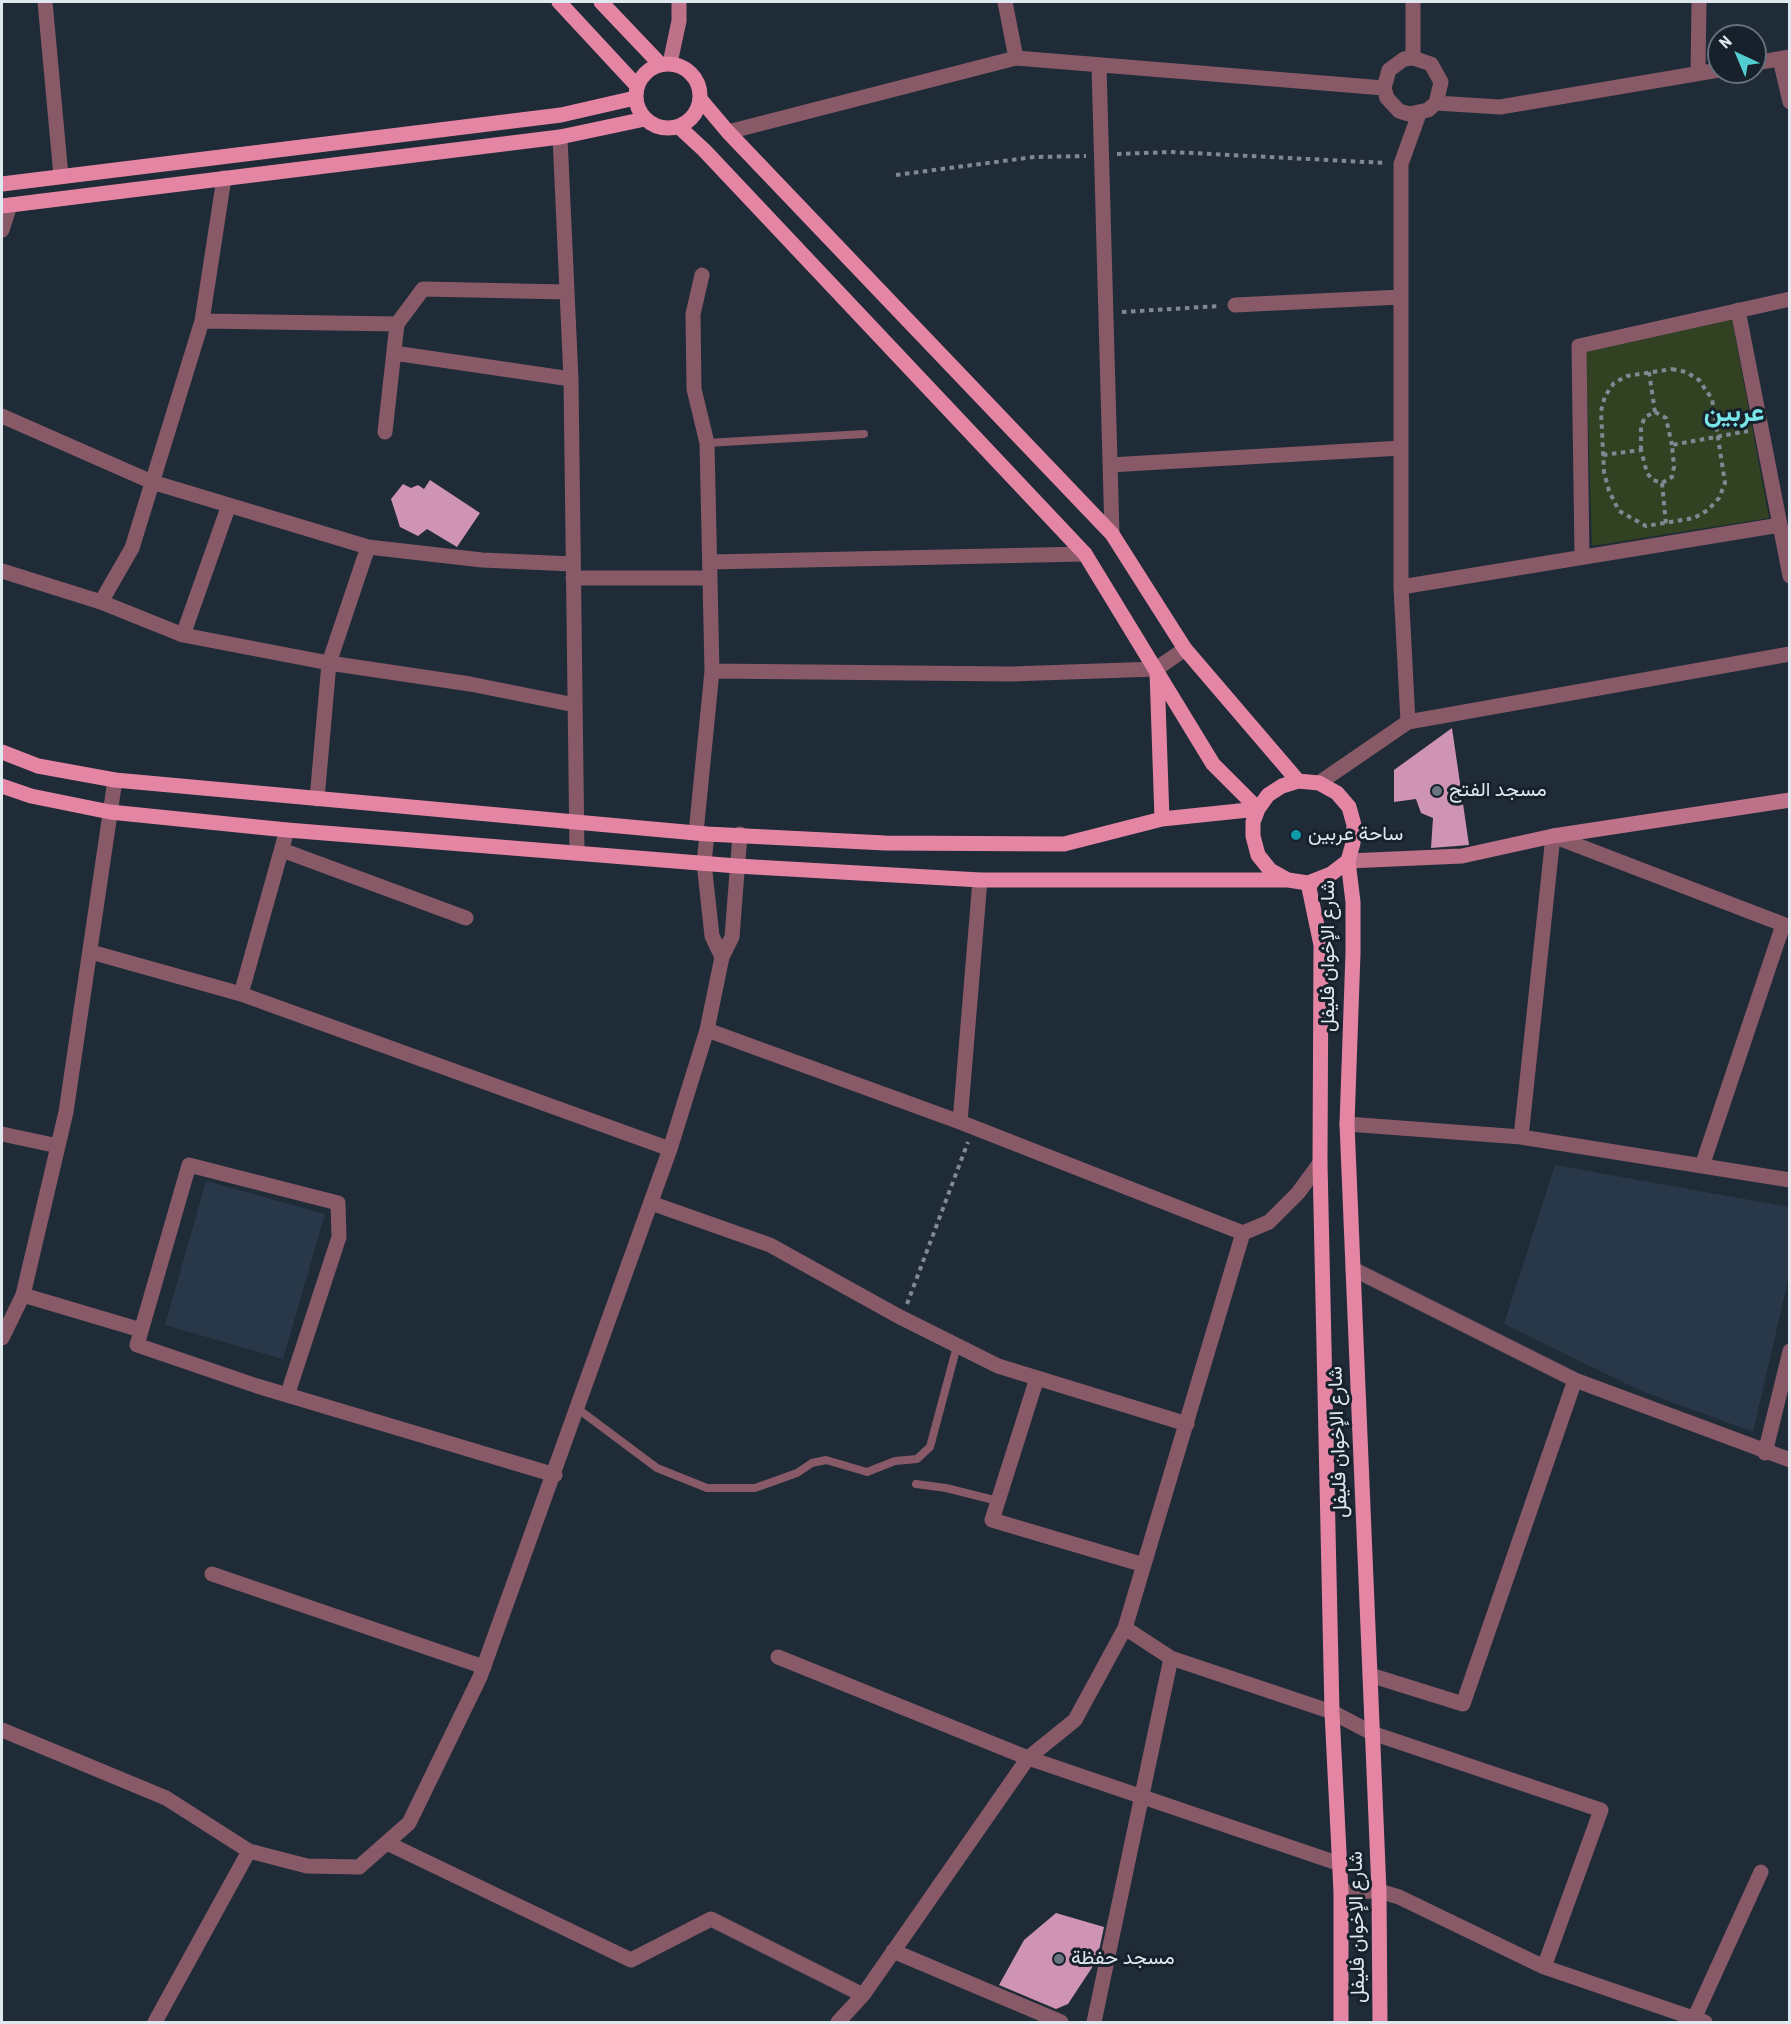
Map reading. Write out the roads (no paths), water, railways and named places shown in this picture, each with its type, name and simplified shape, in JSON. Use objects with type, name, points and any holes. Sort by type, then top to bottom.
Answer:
[{"type":"main road","points":[[559,2],[636,92]]},
{"type":"main road","points":[[601,2],[665,64],[689,71],[696,79],[701,100],[728,132],[1112,534],[1185,649],[1298,781]]},
{"type":"main road","points":[[679,2],[679,21],[665,64],[643,75],[636,92],[638,110],[645,120],[667,129],[679,127],[690,121],[701,100]]},
{"type":"main road","points":[[2,184],[561,115],[636,92]]},
{"type":"main road","points":[[6,206],[560,136],[645,120]]},
{"type":"main road","points":[[679,127],[712,158],[1085,554],[1213,764],[1258,809]]},
{"type":"main road","points":[[1156,669],[1162,819]]},
{"type":"main road","points":[[2,752],[38,766],[115,780],[701,833],[885,843],[1064,844],[1162,819],[1258,809]]},
{"type":"main road","points":[[1288,880],[1270,870],[1258,855],[1253,836],[1253,822],[1258,809],[1268,795],[1282,786],[1298,781],[1319,783],[1337,793],[1349,807],[1354,825],[1348,861]]},
{"type":"main road","points":[[2,786],[31,796],[110,812],[287,830],[737,866],[980,880],[1288,880],[1308,882],[1331,874],[1348,861],[1462,856],[1552,836],[1790,800]]},
{"type":"main road","name":"شارع الإخوان فليفل","points":[[1348,861],[1353,902],[1353,953],[1347,1124],[1379,1891],[1380,2022]]},
{"type":"main road","name":"شارع الإخوان فليفل","points":[[1308,882],[1321,945],[1320,1163],[1332,1712],[1341,1892],[1341,2022]]},
{"type":"street","points":[[45,2],[61,176]]},
{"type":"street","points":[[1005,2],[1016,58]]},
{"type":"street","points":[[1413,2],[1413,58]]},
{"type":"street","points":[[1698,73],[1699,2]]},
{"type":"street","points":[[728,132],[1016,58],[1384,88]]},
{"type":"street","points":[[1408,722],[1401,587],[1401,164],[1419,114],[1436,102],[1440,92],[1438,72],[1431,64],[1413,58],[1404,59],[1389,70],[1384,88],[1392,105],[1399,111],[1419,114]]},
{"type":"street","points":[[1767,61],[1785,58],[1790,102]]},
{"type":"street","points":[[1099,66],[1112,534]]},
{"type":"street","points":[[1436,102],[1500,107],[1707,72]]},
{"type":"street","points":[[560,136],[571,379],[577,853]]},
{"type":"street","points":[[101,602],[132,548],[202,321],[224,178]]},
{"type":"street","points":[[44,179],[46,201]]},
{"type":"street","points":[[2,230],[6,206]]},
{"type":"street","points":[[702,275],[693,314],[694,389],[707,443],[711,671],[701,833],[712,936],[722,957]]},
{"type":"street","points":[[385,432],[397,324],[423,289],[567,292]]},
{"type":"street","points":[[1235,305],[1401,297]]},
{"type":"street","points":[[1582,556],[1579,346],[1790,299]]},
{"type":"street","points":[[1738,310],[1790,576]]},
{"type":"street","points":[[202,321],[397,324]]},
{"type":"street","points":[[394,353],[571,379]]},
{"type":"street","points":[[2,416],[152,482],[369,547],[573,571],[710,578]]},
{"type":"street","points":[[1110,465],[1401,448]]},
{"type":"street","points":[[183,635],[229,505]]},
{"type":"street","points":[[1401,587],[1780,525]]},
{"type":"street","points":[[317,799],[329,663],[369,547]]},
{"type":"street","points":[[710,562],[1085,554]]},
{"type":"street","points":[[2,571],[101,602],[183,635],[329,663],[470,684],[575,705]]},
{"type":"street","points":[[711,671],[1011,674],[1156,669],[1185,649]]},
{"type":"street","points":[[1319,783],[1408,722],[1790,654]]},
{"type":"street","points":[[2,1338],[5,1319],[23,1295],[66,1112],[115,780]]},
{"type":"street","points":[[241,994],[287,830]]},
{"type":"street","points":[[2,1730],[166,1798],[249,1851],[307,1866],[359,1867],[410,1823],[484,1667],[555,1475],[670,1149],[707,1030],[722,957],[732,937],[740,834]]},
{"type":"street","points":[[1521,1137],[1552,836],[1786,926],[1702,1166]]},
{"type":"street","points":[[282,850],[466,918]]},
{"type":"street","points":[[967,1125],[980,880]]},
{"type":"street","points":[[91,952],[241,994],[670,1149]]},
{"type":"street","points":[[707,1030],[967,1125],[1243,1233],[1269,1222],[1298,1193],[1320,1163]]},
{"type":"street","points":[[1347,1124],[1521,1137],[1790,1180]]},
{"type":"street","points":[[2,1134],[58,1146]]},
{"type":"street","points":[[288,1393],[339,1237],[338,1203],[189,1165],[137,1346],[257,1386],[288,1393],[555,1475]]},
{"type":"street","points":[[651,1203],[770,1245],[902,1318],[998,1366],[1187,1424]]},
{"type":"street","points":[[838,2022],[862,1995],[1028,1758],[1075,1720],[1125,1628],[1243,1233]]},
{"type":"street","points":[[1353,1269],[1575,1380],[1790,1461]]},
{"type":"street","points":[[23,1295],[141,1329]]},
{"type":"street","points":[[1765,1453],[1790,1351]]},
{"type":"street","points":[[1038,1378],[992,1520],[1144,1565]]},
{"type":"street","points":[[1370,1675],[1463,1704],[1575,1380]]},
{"type":"street","points":[[212,1574],[484,1667]]},
{"type":"street","points":[[1125,1628],[1171,1658],[1332,1712],[1372,1733],[1601,1809],[1544,1967]]},
{"type":"street","points":[[778,1657],[1028,1758],[1340,1864]]},
{"type":"street","points":[[1094,2022],[1171,1658]]},
{"type":"street","points":[[387,1843],[631,1960],[711,1919],[862,1995]]},
{"type":"street","points":[[154,2022],[249,1851]]},
{"type":"street","points":[[1341,1892],[1379,1891],[1399,1897],[1544,1967],[1699,2021],[1761,1872]]},
{"type":"street","points":[[893,1951],[1061,2022]]},
{"type":"lane","points":[[707,443],[864,434]]},
{"type":"lane","points":[[578,1409],[657,1468],[706,1488],[755,1488],[797,1473],[812,1463],[826,1460],[867,1472],[894,1461],[917,1460],[930,1447],[957,1346]]},
{"type":"lane","points":[[916,1484],[946,1488],[998,1501]]},
{"type":"place","name":"مسجد الفتح","points":[[1437,791]]},
{"type":"place","name":"ساحة عربين","points":[[1296,835]]},
{"type":"place","name":"مسجد حفظة","points":[[1059,1959]]},
{"type":"district","name":"عربين","points":[[1734,414]]}]
